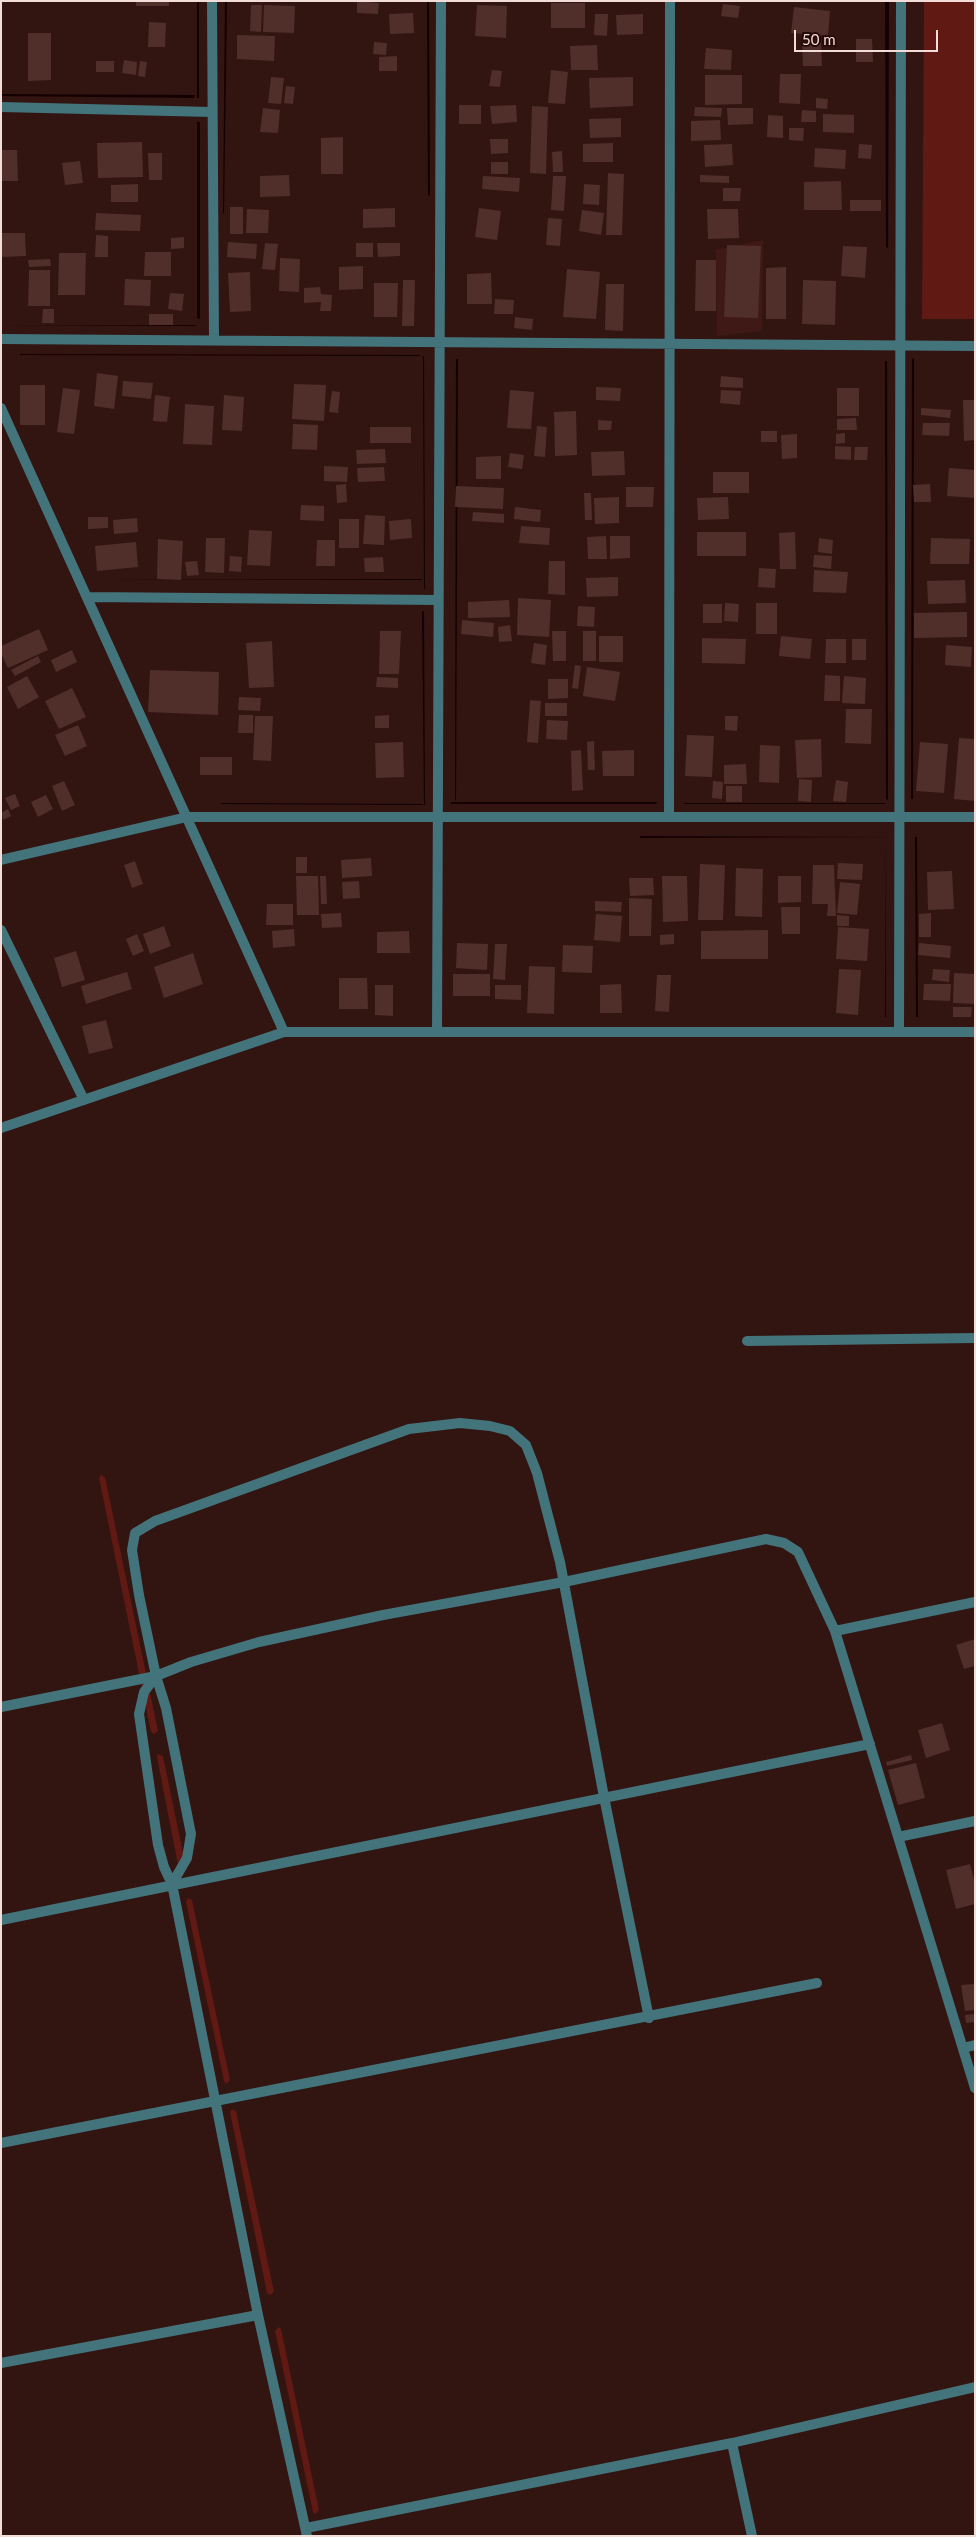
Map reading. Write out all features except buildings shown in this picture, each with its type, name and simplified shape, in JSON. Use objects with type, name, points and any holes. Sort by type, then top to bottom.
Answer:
[{"type":"street","points":[[212,1],[214,340]]},
{"type":"street","points":[[437,1032],[441,1]]},
{"type":"street","points":[[669,817],[670,1]]},
{"type":"street","points":[[899,1032],[901,1]]},
{"type":"street","points":[[1,108],[212,112]]},
{"type":"street","points":[[1,339],[975,346]]},
{"type":"street","points":[[1,408],[284,1032]]},
{"type":"street","points":[[88,597],[438,600]]},
{"type":"street","points":[[1,860],[187,817],[975,817]]},
{"type":"street","points":[[1,930],[84,1100]]},
{"type":"street","points":[[1,1128],[284,1032],[975,1032]]},
{"type":"street","points":[[747,1341],[975,1338]]},
{"type":"street","points":[[172,1884],[187,1858],[191,1834],[166,1708],[156,1676],[132,1550],[135,1533],[155,1521],[409,1429],[460,1423],[490,1426],[510,1431],[526,1445],[540,1481],[564,1582],[604,1797],[649,2018]]},
{"type":"street","points":[[1,1707],[156,1676],[191,1662],[259,1642],[383,1615],[564,1582],[766,1539],[784,1543],[798,1552],[836,1631],[975,2088]]},
{"type":"street","points":[[836,1631],[975,1602]]},
{"type":"street","points":[[156,1676],[144,1692],[139,1714],[158,1845],[164,1867],[172,1884],[217,2100],[258,2315],[306,2532],[732,2443],[975,2387]]},
{"type":"street","points":[[1,1920],[870,1744]]},
{"type":"street","points":[[898,1837],[975,1821]]},
{"type":"street","points":[[1,2144],[217,2100],[649,2018],[817,1983]]},
{"type":"street","points":[[962,2048],[975,2045]]},
{"type":"street","points":[[1,2363],[258,2315]]},
{"type":"street","points":[[732,2443],[752,2536]]},
{"type":"shaded area","points":[[197,1],[199,1],[199,98],[197,98]]},
{"type":"shaded area","points":[[225,1],[227,1],[223,213]]},
{"type":"shaded area","points":[[427,1],[429,1],[430,196],[428,195]]},
{"type":"shaded area","points":[[885,1],[889,1],[888,248],[886,247]]},
{"type":"shaded area","points":[[924,1],[975,1],[975,319],[922,319]]},
{"type":"shaded area","points":[[1,94],[195,95],[194,98],[1,96]]},
{"type":"shaded area","points":[[197,122],[200,122],[200,319],[197,318]]},
{"type":"shaded area","points":[[763,240],[762,331],[717,336],[716,250]]},
{"type":"shaded area","points":[[1,325],[196,325],[195,326]]},
{"type":"shaded area","points":[[20,355],[420,355],[420,356]]},
{"type":"shaded area","points":[[424,356],[425,589],[424,589]]},
{"type":"shaded area","points":[[914,358],[913,799],[911,799],[912,359]]},
{"type":"shaded area","points":[[456,359],[458,359],[456,801],[455,800]]},
{"type":"shaded area","points":[[885,361],[887,361],[888,800],[886,799]]},
{"type":"shaded area","points":[[422,579],[422,580],[100,580]]},
{"type":"shaded area","points":[[422,611],[424,611],[425,805],[424,805]]},
{"type":"shaded area","points":[[451,802],[657,802],[656,804],[451,804]]},
{"type":"shaded area","points":[[885,803],[885,804],[684,804]]},
{"type":"shaded area","points":[[221,804],[423,804],[423,805]]},
{"type":"shaded area","points":[[640,836],[889,837],[640,838]]},
{"type":"shaded area","points":[[915,837],[917,837],[918,1017],[916,1017]]},
{"type":"shaded area","points":[[886,840],[886,1017],[885,1017]]},
{"type":"shaded area","points":[[101,1475],[105,1477],[158,1731],[154,1734],[151,1732],[99,1478]]},
{"type":"shaded area","points":[[158,1754],[163,1756],[185,1863],[178,1865],[157,1757]]},
{"type":"shaded area","points":[[188,1898],[192,1900],[230,2080],[226,2084],[186,1902]]},
{"type":"shaded area","points":[[232,2109],[236,2111],[274,2292],[270,2295],[267,2293],[230,2112]]},
{"type":"shaded area","points":[[279,2327],[281,2329],[319,2510],[315,2514],[313,2512],[275,2331]]}]
